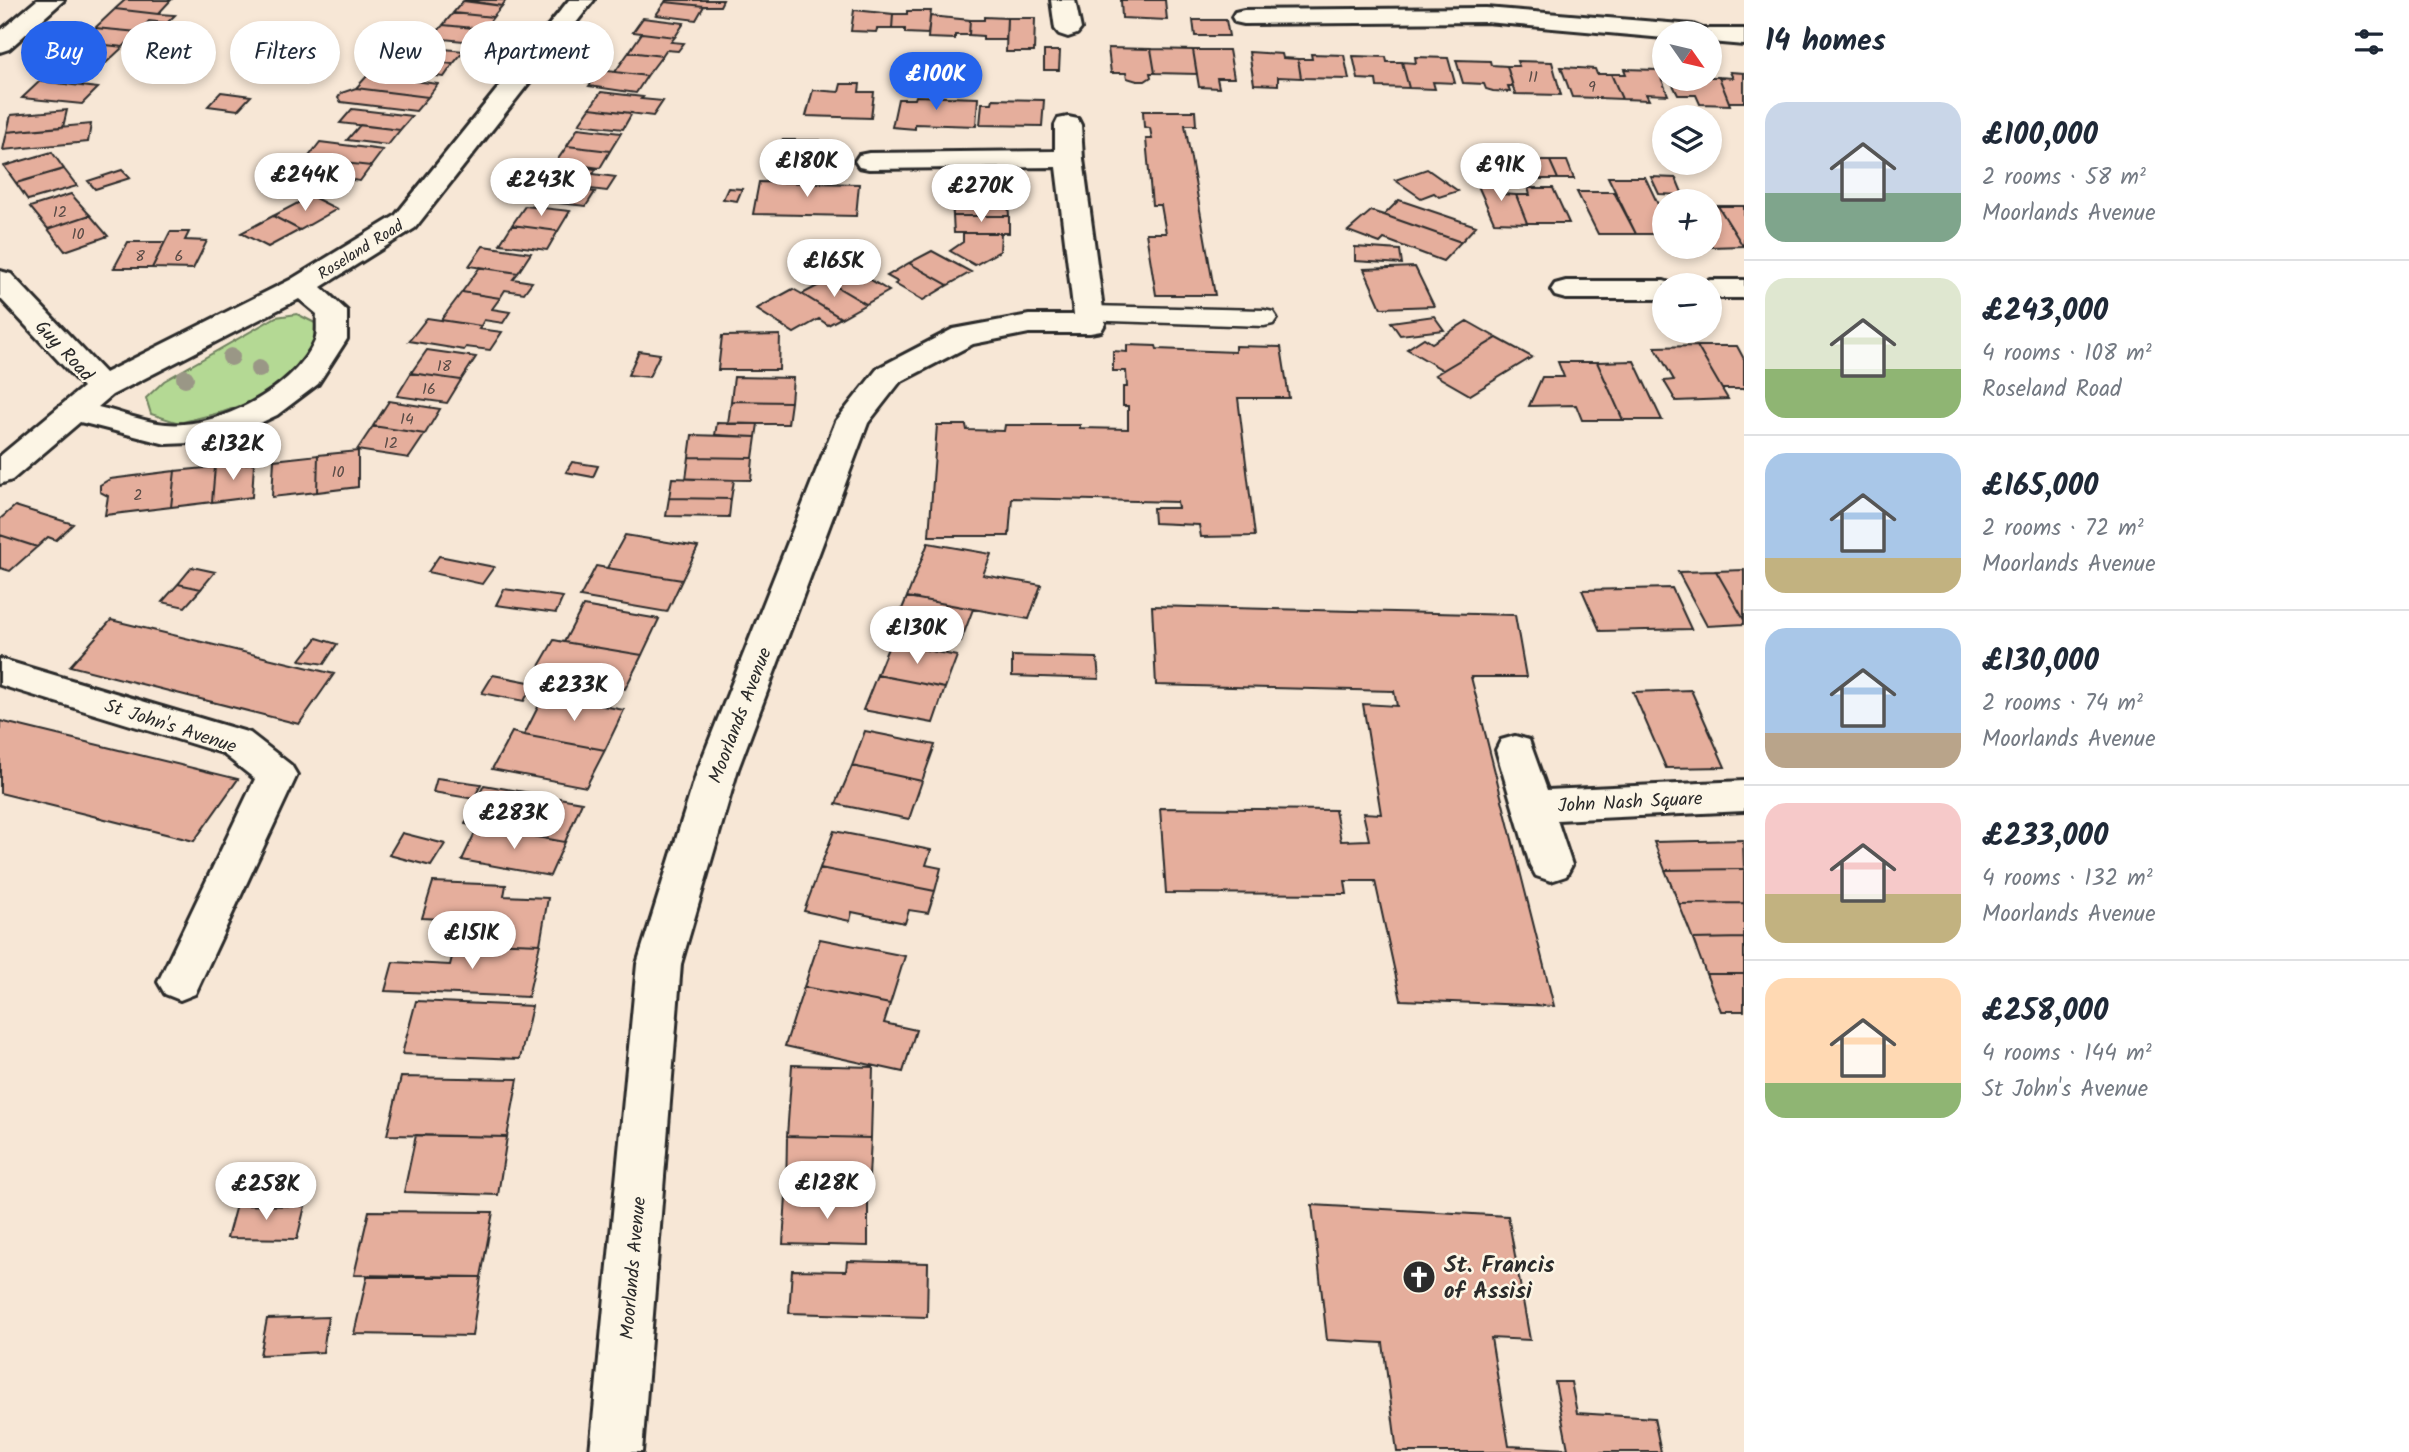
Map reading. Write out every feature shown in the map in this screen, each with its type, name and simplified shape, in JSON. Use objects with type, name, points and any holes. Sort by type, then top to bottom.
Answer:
[{"type":"street","points":[[0,44],[52,0]]},
{"type":"street","name":"Roseland Road","points":[[0,473],[101,388],[301,286],[405,222],[582,0]]},
{"type":"street","points":[[1063,0],[1068,29]]},
{"type":"street","points":[[1244,17],[1486,15],[1652,29]]},
{"type":"street","points":[[1722,36],[1744,37]]},
{"type":"street","points":[[869,161],[1068,142],[1089,314]]},
{"type":"street","name":"Guy Road","points":[[0,280],[101,388]]},
{"type":"street","points":[[75,411],[166,434],[191,433],[227,426],[266,408],[307,377],[331,339],[332,311],[301,286]]},
{"type":"street","points":[[1722,289],[1744,289]]},
{"type":"street","points":[[1566,290],[1652,290]]},
{"type":"street","name":"Moorlands Avenue","points":[[616,1452],[659,964],[718,769],[852,421],[889,375],[964,336],[1029,324],[1090,324],[1089,314]]},
{"type":"street","name":"St John's Avenue","points":[[0,673],[236,743],[276,775],[180,982]]},
{"type":"street","name":"John Nash Square","points":[[1515,750],[1551,865]]},
{"type":"street","name":"John Nash Square","points":[[1533,806],[1744,796]]},
{"type":"lane","points":[[1089,314],[1264,318]]},
{"type":"green space","points":[[297,314],[317,324],[319,344],[293,376],[262,398],[223,412],[179,423],[151,414],[146,398],[164,381],[276,317]]},
{"type":"building","points":[[125,0],[171,0],[158,14],[115,9]]},
{"type":"building","points":[[464,0],[506,0],[502,6]]},
{"type":"building","points":[[723,0],[720,6],[704,6],[665,2]]},
{"type":"building","points":[[1121,0],[1165,0],[1167,20],[1122,18]]},
{"type":"building","points":[[463,1],[502,6],[493,17],[453,13]]},
{"type":"building","points":[[665,2],[704,6],[696,20],[656,15]]},
{"type":"building","points":[[115,9],[175,15],[169,21],[121,21],[121,30],[107,29],[107,21],[102,21]]},
{"type":"building","points":[[854,10],[893,14],[892,29],[877,29],[876,32],[851,31]]},
{"type":"building","points":[[907,11],[931,11],[928,34],[905,33],[905,29],[892,29],[893,14],[907,14]]},
{"type":"building","points":[[453,13],[493,17],[490,21],[460,21],[460,27],[446,25]]},
{"type":"building","points":[[930,16],[970,20],[969,35],[955,35],[955,39],[928,38]]},
{"type":"building","points":[[984,17],[1007,18],[1006,40],[983,40],[983,36],[969,35],[970,20],[984,20]]},
{"type":"building","points":[[643,18],[684,23],[675,37],[633,32]]},
{"type":"building","points":[[1007,18],[1035,18],[1034,52],[1006,52]]},
{"type":"building","points":[[1193,20],[1226,20],[1229,36],[1195,36]]},
{"type":"building","points":[[446,25],[460,27],[460,41],[446,39]]},
{"type":"building","points":[[107,29],[121,30],[121,47],[107,45]]},
{"type":"building","points":[[642,33],[675,37],[671,42],[684,43],[678,51],[666,50],[662,56],[629,52]]},
{"type":"building","points":[[107,45],[121,49],[107,62]]},
{"type":"building","points":[[1108,48],[1151,49],[1155,73],[1150,73],[1151,77],[1145,81],[1137,81],[1127,78],[1126,73],[1111,73]]},
{"type":"building","points":[[446,49],[460,51],[460,56],[453,64],[446,63]]},
{"type":"building","points":[[1151,49],[1193,50],[1197,74],[1155,73]]},
{"type":"building","points":[[1193,50],[1229,50],[1234,78],[1217,78],[1219,88],[1199,87]]},
{"type":"building","points":[[1044,51],[1060,51],[1059,70],[1044,70]]},
{"type":"building","points":[[629,52],[662,56],[647,76],[615,72]]},
{"type":"building","points":[[1249,52],[1282,54],[1283,58],[1298,59],[1301,78],[1278,77],[1278,85],[1254,84]]},
{"type":"building","points":[[1311,54],[1344,55],[1349,79],[1301,78],[1298,59],[1312,59]]},
{"type":"building","points":[[1353,56],[1386,57],[1387,62],[1402,62],[1409,88],[1377,87],[1376,80],[1358,79]]},
{"type":"building","points":[[1415,57],[1448,58],[1455,83],[1433,82],[1435,89],[1409,88],[1402,62],[1416,63]]},
{"type":"building","points":[[1456,60],[1490,61],[1491,65],[1507,66],[1513,86],[1508,86],[1510,92],[1486,89],[1484,84],[1463,83]]},
{"type":"building","points":[[1517,61],[1552,62],[1561,95],[1515,94],[1507,66],[1519,66]]},
{"type":"building","points":[[446,63],[453,64],[446,74]]},
{"type":"building","points":[[1561,67],[1595,69],[1597,74],[1611,74],[1622,99],[1572,97]]},
{"type":"building","points":[[1624,69],[1652,70],[1652,91],[1666,91],[1668,95],[1646,94],[1649,100],[1622,99],[1611,74],[1626,74]]},
{"type":"building","points":[[614,72],[647,76],[636,93],[589,86],[614,84]]},
{"type":"building","points":[[1730,72],[1744,73],[1744,102],[1729,102],[1722,77],[1733,78]]},
{"type":"building","points":[[37,84],[98,88],[82,104],[22,98]]},
{"type":"building","points":[[360,84],[438,84],[428,97],[356,88]]},
{"type":"building","points":[[841,84],[860,84],[859,92],[874,92],[871,118],[806,116],[813,90],[839,92]]},
{"type":"building","points":[[1722,85],[1730,105],[1700,104],[1696,95],[1678,95],[1676,91],[1722,91]]},
{"type":"building","points":[[356,88],[428,97],[416,111],[341,102],[338,98],[341,93]]},
{"type":"building","points":[[221,92],[251,96],[238,110],[208,106]]},
{"type":"building","points":[[601,92],[663,101],[653,116],[590,108]]},
{"type":"building","points":[[916,96],[978,98],[976,126],[915,124],[915,129],[892,127],[898,99],[915,99]]},
{"type":"building","points":[[993,99],[1044,100],[1042,126],[980,125],[982,103],[992,103]]},
{"type":"building","points":[[590,108],[632,113],[623,129],[579,124]]},
{"type":"building","points":[[352,109],[412,116],[400,130],[340,123]]},
{"type":"building","points":[[67,110],[63,127],[7,132],[11,115]]},
{"type":"building","points":[[1143,111],[1195,111],[1196,125],[1185,125],[1215,295],[1156,295],[1146,233],[1166,233],[1161,205],[1152,205],[1146,139],[1152,139],[1150,128],[1144,127]]},
{"type":"building","points":[[91,124],[88,142],[3,150],[7,132]]},
{"type":"building","points":[[360,125],[400,130],[388,145],[347,140]]},
{"type":"building","points":[[578,128],[621,133],[610,151],[567,146]]},
{"type":"building","points":[[782,140],[820,140],[819,158],[780,157]]},
{"type":"building","points":[[320,142],[383,150],[371,166],[307,159]]},
{"type":"building","points":[[567,146],[610,151],[600,168],[556,162]]},
{"type":"building","points":[[52,152],[64,169],[16,183],[4,166]]},
{"type":"building","points":[[307,159],[371,166],[360,181],[296,173]]},
{"type":"building","points":[[1533,161],[1550,161],[1558,179],[1540,179]]},
{"type":"building","points":[[1550,161],[1567,161],[1574,179],[1558,179]]},
{"type":"building","points":[[552,164],[596,169],[593,174],[616,177],[607,191],[540,183]]},
{"type":"building","points":[[64,169],[77,186],[28,200],[16,183]]},
{"type":"building","points":[[1427,169],[1458,191],[1439,197],[1434,193],[1421,198],[1395,180]]},
{"type":"building","points":[[122,170],[130,178],[95,189],[88,181]]},
{"type":"building","points":[[941,175],[994,176],[994,191],[1004,191],[1004,201],[941,200]]},
{"type":"building","points":[[1608,177],[1645,177],[1652,192],[1652,234],[1636,234]]},
{"type":"building","points":[[1651,177],[1676,178],[1681,189],[1657,189]]},
{"type":"building","points":[[1475,179],[1495,179],[1502,194],[1516,195],[1527,223],[1494,222]]},
{"type":"building","points":[[759,182],[859,184],[856,216],[753,214]]},
{"type":"building","points":[[540,183],[584,188],[582,190],[595,192],[586,206],[529,200]]},
{"type":"building","points":[[728,188],[742,189],[737,201],[723,199]]},
{"type":"building","points":[[1528,188],[1553,188],[1569,223],[1527,223],[1516,195],[1530,195]]},
{"type":"building","points":[[1577,192],[1614,192],[1636,234],[1598,234]]},
{"type":"building","points":[[71,194],[90,215],[48,229],[30,207]]},
{"type":"building","points":[[311,196],[337,209],[300,230],[273,216]]},
{"type":"building","points":[[952,200],[1008,201],[1009,216],[953,216]]},
{"type":"building","points":[[1399,200],[1476,226],[1461,242],[1384,215]]},
{"type":"building","points":[[525,206],[570,211],[558,231],[512,225]]},
{"type":"building","points":[[1722,206],[1744,206],[1743,246],[1722,212]]},
{"type":"building","points":[[1371,211],[1461,242],[1443,261],[1384,239],[1380,243],[1348,231]]},
{"type":"building","points":[[1722,212],[1743,246],[1722,247]]},
{"type":"building","points":[[90,215],[108,236],[65,251],[48,229]]},
{"type":"building","points":[[273,216],[300,230],[268,247],[241,233]]},
{"type":"building","points":[[953,216],[1009,216],[1009,233],[954,233]]},
{"type":"building","points":[[512,225],[558,231],[547,250],[500,244]]},
{"type":"building","points":[[170,232],[189,232],[185,240],[207,241],[193,269],[152,268]]},
{"type":"building","points":[[963,233],[1001,233],[1000,251],[975,265],[950,251],[963,242]]},
{"type":"building","points":[[128,242],[165,242],[152,268],[114,268]]},
{"type":"building","points":[[483,246],[531,253],[518,273],[469,266]]},
{"type":"building","points":[[1355,247],[1400,250],[1402,264],[1355,261]]},
{"type":"building","points":[[932,251],[971,272],[948,285],[909,263]]},
{"type":"building","points":[[909,263],[948,285],[923,300],[895,284],[898,282],[887,276]]},
{"type":"building","points":[[480,267],[518,273],[513,279],[532,282],[524,293],[505,290],[500,298],[462,292]]},
{"type":"building","points":[[1415,267],[1434,306],[1381,308],[1364,269]]},
{"type":"building","points":[[851,268],[889,291],[866,304],[827,281]]},
{"type":"building","points":[[827,281],[866,304],[841,318],[802,294]]},
{"type":"building","points":[[793,289],[841,318],[828,325],[819,319],[794,333],[756,309]]},
{"type":"building","points":[[462,292],[500,298],[492,309],[510,312],[503,323],[484,320],[481,326],[441,320]]},
{"type":"building","points":[[1434,316],[1444,330],[1400,335],[1391,322]]},
{"type":"building","points":[[427,318],[502,332],[490,350],[466,347],[464,350],[409,341]]},
{"type":"building","points":[[1467,321],[1497,338],[1443,370],[1407,349],[1424,338],[1432,343]]},
{"type":"building","points":[[780,335],[779,370],[718,370],[722,336]]},
{"type":"building","points":[[1497,338],[1532,357],[1470,395],[1435,375]]},
{"type":"building","points":[[1127,345],[1235,352],[1235,346],[1281,347],[1289,398],[1238,398],[1255,536],[1201,537],[1199,525],[1154,523],[1153,508],[1178,508],[1177,502],[1012,498],[1009,536],[929,536],[937,425],[966,425],[967,430],[1004,431],[1005,425],[1080,425],[1080,428],[1128,429],[1128,406],[1123,406],[1123,387],[1127,387],[1126,371],[1113,371],[1113,351],[1127,352]]},
{"type":"building","points":[[1697,346],[1737,346],[1744,359],[1744,389],[1722,389]]},
{"type":"building","points":[[1697,346],[1728,399],[1676,401],[1664,381],[1674,380],[1655,347]]},
{"type":"building","points":[[427,350],[476,357],[461,380],[411,373]]},
{"type":"building","points":[[639,351],[660,354],[649,377],[628,375]]},
{"type":"building","points":[[1634,361],[1662,420],[1623,420],[1597,362]]},
{"type":"building","points":[[1558,362],[1597,362],[1623,420],[1582,420],[1576,405],[1529,406],[1542,377],[1564,377]]},
{"type":"building","points":[[411,373],[461,380],[447,403],[397,396]]},
{"type":"building","points":[[734,377],[793,378],[791,402],[731,401]]},
{"type":"building","points":[[389,401],[440,409],[425,434],[373,426]]},
{"type":"building","points":[[731,401],[791,402],[788,424],[728,424]]},
{"type":"building","points":[[717,423],[758,424],[756,437],[715,435]]},
{"type":"building","points":[[373,426],[425,434],[409,458],[357,450]]},
{"type":"building","points":[[692,435],[756,437],[753,458],[689,457]]},
{"type":"building","points":[[358,451],[358,487],[317,492],[318,455]]},
{"type":"building","points":[[318,455],[317,492],[272,497],[274,460]]},
{"type":"building","points":[[689,457],[753,458],[751,480],[686,479]]},
{"type":"building","points":[[572,462],[598,466],[593,477],[566,472]]},
{"type":"building","points":[[254,463],[252,497],[212,502],[215,467]]},
{"type":"building","points":[[215,467],[212,502],[171,507],[175,471]]},
{"type":"building","points":[[175,471],[171,507],[105,515],[108,496],[100,492],[100,485],[110,479]]},
{"type":"building","points":[[672,478],[734,480],[731,499],[669,498]]},
{"type":"building","points":[[669,498],[731,499],[729,517],[666,516]]},
{"type":"building","points":[[15,506],[73,524],[56,540],[48,537],[37,547],[0,535],[0,519]]},
{"type":"building","points":[[0,535],[37,547],[10,571],[0,568]]},
{"type":"building","points":[[625,535],[698,547],[682,580],[607,568]]},
{"type":"building","points":[[928,543],[991,554],[983,575],[1041,585],[1029,619],[907,597]]},
{"type":"building","points":[[439,556],[494,567],[482,584],[428,572]]},
{"type":"building","points":[[596,566],[682,580],[667,612],[580,597]]},
{"type":"building","points":[[192,567],[215,572],[201,589],[178,584]]},
{"type":"building","points":[[1744,570],[1744,620],[1716,571]]},
{"type":"building","points":[[1716,571],[1744,624],[1707,626],[1678,572]]},
{"type":"building","points":[[178,584],[201,589],[185,607],[162,602]]},
{"type":"building","points":[[1672,588],[1691,629],[1600,631],[1582,590]]},
{"type":"building","points":[[504,589],[563,597],[556,613],[496,605]]},
{"type":"building","points":[[907,597],[973,609],[961,641],[894,628]]},
{"type":"building","points":[[583,606],[659,619],[642,655],[564,642]]},
{"type":"building","points":[[1152,606],[1515,615],[1526,677],[1471,677],[1554,1006],[1401,1000],[1375,881],[1345,881],[1347,894],[1166,893],[1160,808],[1335,810],[1341,841],[1369,840],[1363,813],[1381,814],[1363,704],[1397,706],[1394,691],[1156,685]]},
{"type":"building","points":[[111,620],[334,674],[299,724],[70,666]]},
{"type":"building","points":[[317,638],[337,644],[324,664],[300,660]]},
{"type":"building","points":[[554,640],[642,655],[625,689],[535,673]]},
{"type":"building","points":[[890,643],[957,656],[945,688],[877,675]]},
{"type":"building","points":[[1012,656],[1097,658],[1099,679],[1012,676]]},
{"type":"building","points":[[493,675],[534,683],[524,701],[482,693]]},
{"type":"building","points":[[877,675],[945,688],[933,723],[863,710]]},
{"type":"building","points":[[1691,690],[1725,767],[1666,768],[1633,692]]},
{"type":"building","points":[[544,695],[624,710],[605,750],[524,735]]},
{"type":"building","points":[[0,721],[238,779],[194,841],[0,793]]},
{"type":"building","points":[[865,731],[935,745],[922,781],[852,766]]},
{"type":"building","points":[[512,732],[605,750],[586,787],[492,769]]},
{"type":"building","points":[[852,766],[922,781],[909,819],[836,804]]},
{"type":"building","points":[[437,778],[481,784],[474,799],[433,792]]},
{"type":"building","points":[[484,785],[582,802],[565,842],[465,824]]},
{"type":"building","points":[[478,826],[565,842],[550,876],[462,860]]},
{"type":"building","points":[[834,831],[931,850],[926,865],[941,868],[935,891],[820,868]]},
{"type":"building","points":[[402,833],[445,844],[431,866],[389,855]]},
{"type":"building","points":[[1743,840],[1744,869],[1665,870],[1654,842]]},
{"type":"building","points":[[820,868],[935,891],[928,913],[909,910],[905,923],[852,912],[850,921],[804,911]]},
{"type":"building","points":[[1744,869],[1744,903],[1679,904],[1665,870]]},
{"type":"building","points":[[433,882],[506,885],[504,896],[548,898],[540,944],[456,941],[463,920],[422,918]]},
{"type":"building","points":[[1744,903],[1744,938],[1693,939],[1679,904]]},
{"type":"building","points":[[1744,938],[1744,974],[1706,974],[1693,939]]},
{"type":"building","points":[[820,939],[905,956],[890,1004],[804,987]]},
{"type":"building","points":[[456,941],[540,944],[528,997],[385,991],[393,962],[450,965]]},
{"type":"building","points":[[1706,974],[1744,974],[1744,1011],[1721,1011]]},
{"type":"building","points":[[804,987],[890,1004],[884,1023],[916,1030],[903,1072],[785,1046]]},
{"type":"building","points":[[416,1001],[532,1006],[520,1059],[402,1054]]},
{"type":"building","points":[[792,1065],[873,1067],[871,1138],[787,1136]]},
{"type":"building","points":[[401,1077],[518,1079],[507,1137],[387,1135]]},
{"type":"building","points":[[416,1135],[507,1137],[498,1195],[404,1192]]},
{"type":"building","points":[[787,1136],[871,1138],[868,1196],[786,1196]]},
{"type":"building","points":[[237,1177],[311,1178],[305,1206],[229,1205]]},
{"type":"building","points":[[786,1196],[868,1196],[868,1246],[783,1244]]},
{"type":"building","points":[[236,1205],[305,1206],[297,1239],[227,1238]]},
{"type":"building","name":"St. Francis of Assisi","points":[[1312,1205],[1508,1216],[1530,1340],[1491,1338],[1509,1446],[1568,1449],[1555,1382],[1571,1382],[1577,1413],[1654,1418],[1661,1452],[1397,1452],[1383,1343],[1327,1340]]},
{"type":"building","points":[[369,1211],[493,1212],[481,1277],[354,1275]]},
{"type":"building","points":[[847,1261],[928,1263],[927,1317],[789,1313],[792,1270],[846,1271]]},
{"type":"building","points":[[367,1277],[481,1277],[472,1336],[354,1334]]},
{"type":"building","points":[[328,1317],[323,1352],[260,1355],[267,1319]]},
{"type":"place","name":"St. Francis of Assisi","points":[[1419,1277]]}]
